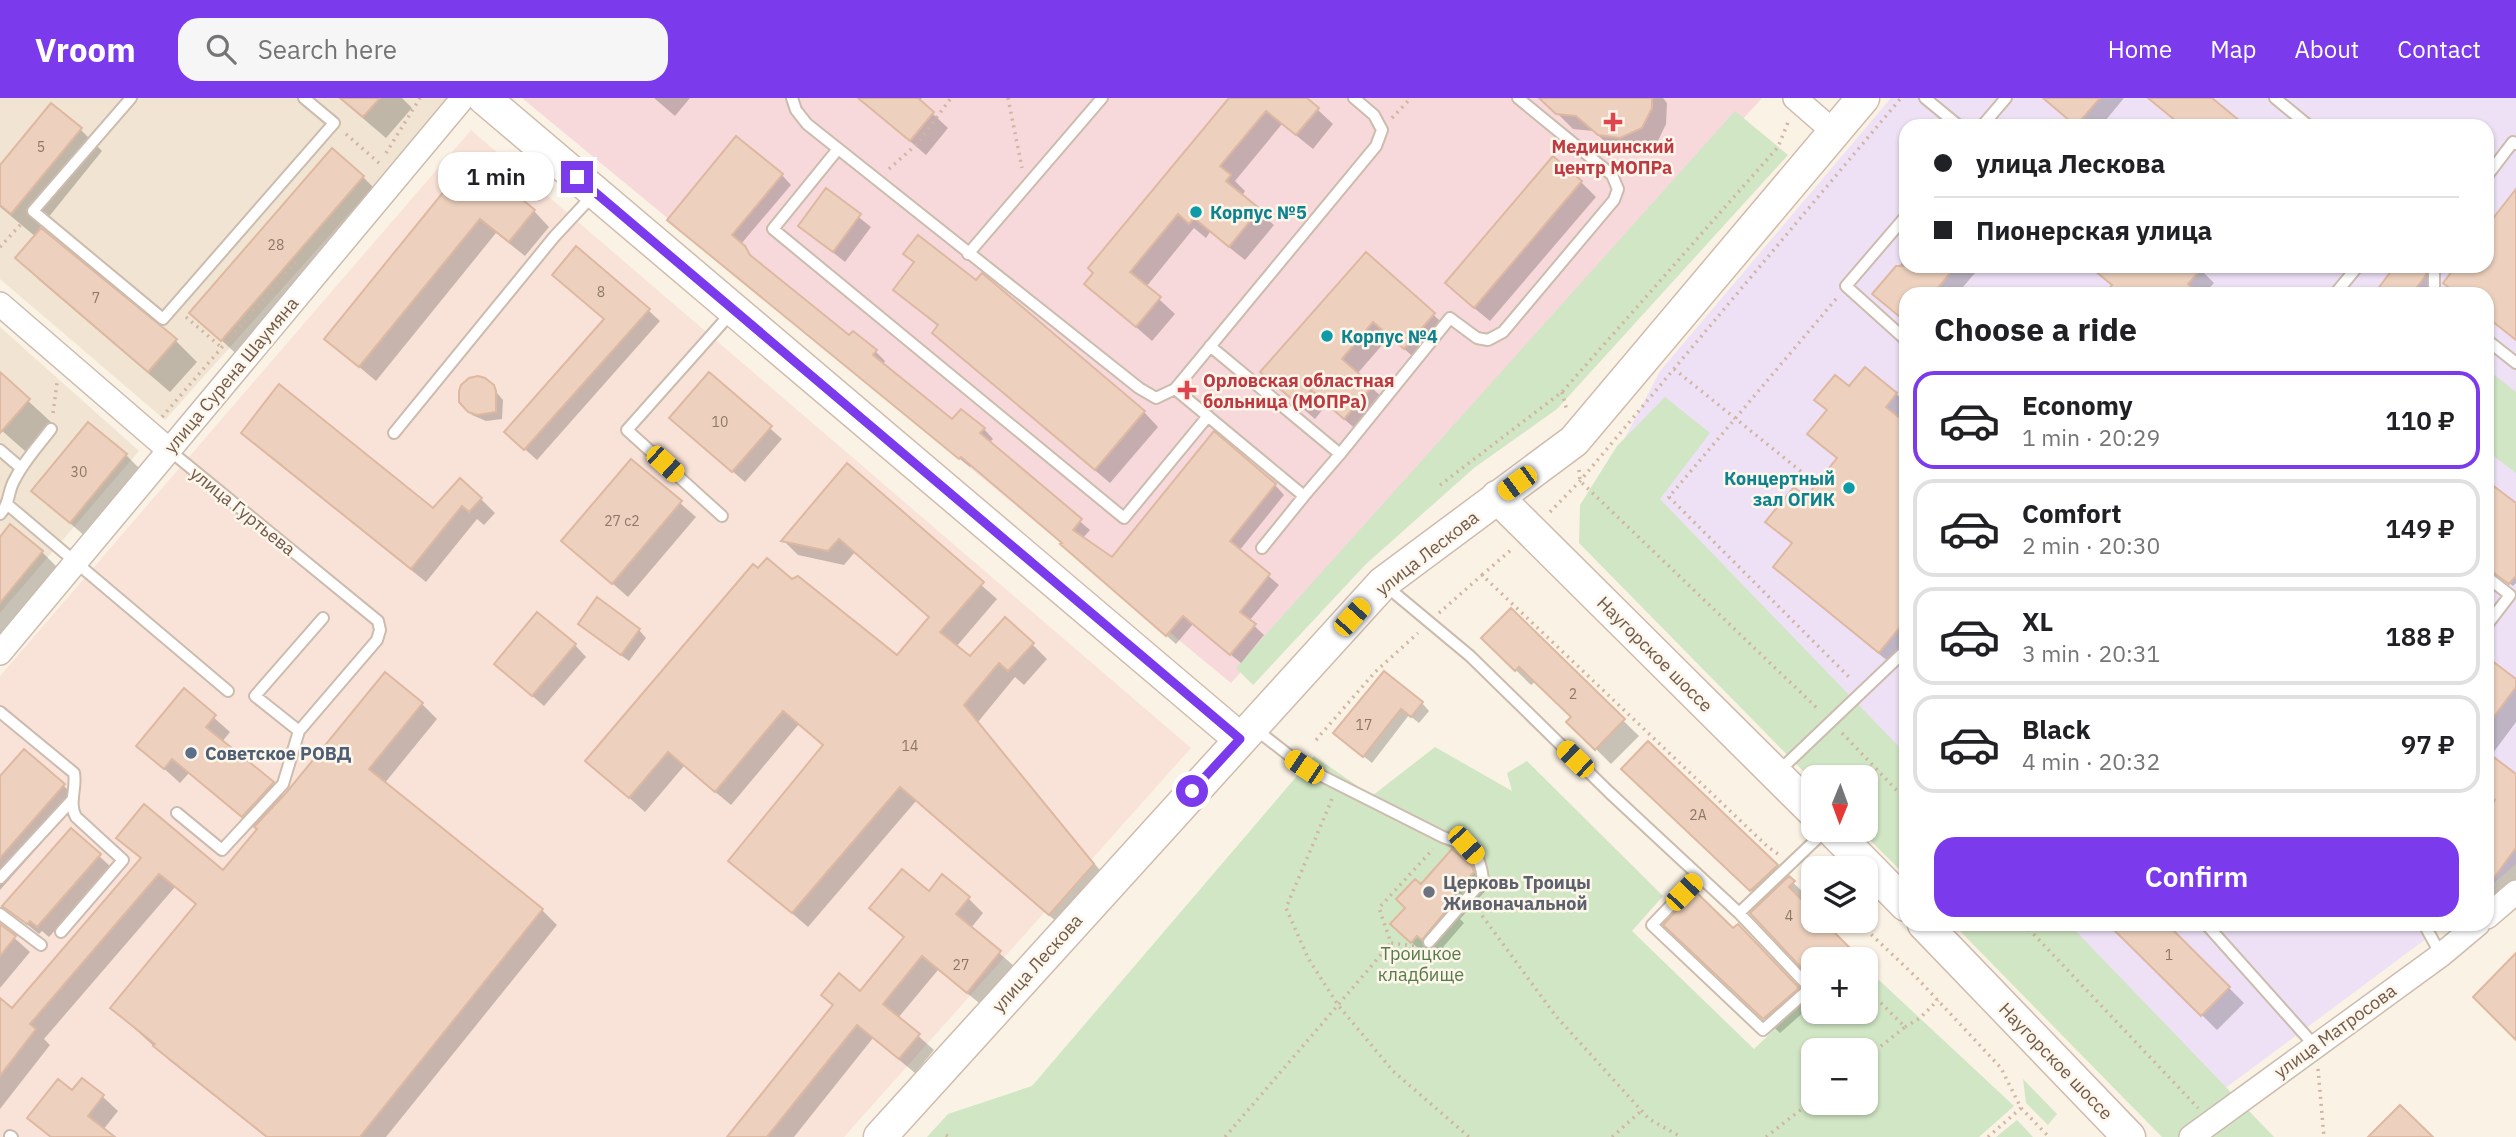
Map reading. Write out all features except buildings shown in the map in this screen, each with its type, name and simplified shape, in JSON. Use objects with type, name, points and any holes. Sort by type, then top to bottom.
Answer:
[{"type":"main road","points":[[484,98],[734,309],[1246,732]]},
{"type":"main road","name":"улица Лескова","points":[[880,1137],[1383,583],[1574,441],[1863,98]]},
{"type":"main road","name":"Наугорское шоссе","points":[[1497,497],[1801,799]]},
{"type":"main road","points":[[1844,842],[1899,898]]},
{"type":"main road","name":"Наугорское шоссе","points":[[1931,931],[2129,1137]]},
{"type":"street","name":"улица Сурена Шаумяна","points":[[0,653],[463,98]]},
{"type":"street","points":[[1796,99],[1834,132]]},
{"type":"street","name":"улица Гуртьева","points":[[0,304],[169,450]]},
{"type":"street","points":[[2494,910],[2516,892]]},
{"type":"street","name":"улица Матросова","points":[[2191,1137],[2441,955],[2470,931]]},
{"type":"lane","points":[[131,98],[33,211],[163,318],[334,123],[304,98]]},
{"type":"lane","points":[[792,98],[796,110],[807,124],[968,254],[1139,388],[1156,398],[1175,389],[1376,146],[1382,130],[1374,115],[1354,98]]},
{"type":"lane","points":[[968,254],[1102,98]]},
{"type":"lane","points":[[1262,548],[1450,318],[1477,338],[1488,340],[1503,332],[1614,200],[1618,188],[1612,175],[1518,98]]},
{"type":"lane","points":[[1925,98],[1950,119]]},
{"type":"lane","points":[[1988,119],[2006,98]]},
{"type":"lane","points":[[2275,98],[2300,119]]},
{"type":"lane","points":[[2494,167],[2514,142],[2516,144]]},
{"type":"lane","points":[[838,149],[773,229],[1124,518],[1208,416]]},
{"type":"lane","points":[[394,433],[554,237],[596,192]]},
{"type":"lane","points":[[1899,224],[1846,286],[1899,334]]},
{"type":"lane","points":[[2341,287],[2352,273]]},
{"type":"lane","points":[[722,516],[627,430],[734,309]]},
{"type":"lane","points":[[1210,346],[1340,454]]},
{"type":"lane","points":[[2494,346],[2516,363]]},
{"type":"lane","points":[[1175,389],[1304,496]]},
{"type":"lane","points":[[0,514],[8,505],[11,485],[21,468],[51,429]]},
{"type":"lane","points":[[0,450],[21,468]]},
{"type":"lane","name":"улица Гуртьева","points":[[169,450],[378,621],[380,630],[377,640],[299,731]]},
{"type":"lane","points":[[8,505],[228,691]]},
{"type":"lane","points":[[2494,582],[2510,595],[2494,616]]},
{"type":"lane","points":[[1383,583],[1470,656],[1739,914],[1810,988],[1763,1031],[1652,925],[1699,876]]},
{"type":"lane","points":[[177,813],[222,850],[283,784],[299,731],[255,696],[323,618]]},
{"type":"lane","points":[[1776,774],[1899,657]]},
{"type":"lane","points":[[0,712],[74,773],[72,810],[76,817],[124,860],[61,932]]},
{"type":"lane","points":[[1246,732],[1304,767],[1443,837],[1466,845],[1481,862],[1483,880],[1429,942]]},
{"type":"lane","points":[[0,878],[73,799]]},
{"type":"lane","points":[[1739,914],[1813,842]]},
{"type":"lane","points":[[0,914],[41,946]]},
{"type":"lane","points":[[2212,931],[2315,1046]]},
{"type":"lane","points":[[2428,931],[2441,955]]},
{"type":"path","points":[[374,170],[400,134],[420,98]]},
{"type":"path","points":[[877,180],[917,144],[951,98]]},
{"type":"path","points":[[1008,98],[1026,187]]},
{"type":"path","points":[[1382,130],[1411,98]]},
{"type":"path","points":[[1316,740],[1374,672],[1532,532],[1580,481],[1901,98]]},
{"type":"path","points":[[1440,485],[1562,392],[1778,147],[1796,99]]},
{"type":"path","points":[[334,123],[379,163]]},
{"type":"path","points":[[0,247],[33,211]]},
{"type":"path","points":[[150,431],[299,257]]},
{"type":"path","points":[[1846,286],[1669,497],[1863,691]]},
{"type":"path","points":[[174,307],[221,347]]},
{"type":"path","points":[[1674,369],[1802,473]]},
{"type":"path","points":[[51,429],[57,383]]},
{"type":"path","points":[[1574,441],[1580,481],[1830,720],[1899,793]]},
{"type":"path","points":[[1482,575],[1768,847],[1801,871]]},
{"type":"path","points":[[1339,784],[1286,908],[1308,958],[1338,1005],[1393,1070],[1469,1137]]},
{"type":"path","points":[[1391,943],[1379,908],[1443,837]]},
{"type":"path","points":[[1468,897],[1555,1014],[1641,1111],[1649,1119],[1681,1137]]},
{"type":"path","points":[[2031,931],[2211,1121]]},
{"type":"path","points":[[1869,933],[1938,1000],[2001,1068],[2021,1108],[2049,1137]]},
{"type":"path","points":[[1391,943],[1415,946],[1429,942]]},
{"type":"path","points":[[1225,1137],[1391,943]]},
{"type":"path","points":[[1878,1000],[1905,1027]]},
{"type":"path","points":[[1878,1048],[1920,1018],[1938,1000]]},
{"type":"path","points":[[2315,1046],[2324,1137]]},
{"type":"path","points":[[1989,1137],[2021,1108]]},
{"type":"path","points":[[1766,1137],[1801,1109]]},
{"type":"path","points":[[1612,1137],[1641,1111]]},
{"type":"shaded area","points":[[0,98],[452,98],[165,420],[0,279]]},
{"type":"shaded area","name":"Орловская областная больница (МОПРа)","points":[[522,98],[1762,98],[1231,683]]},
{"type":"shaded area","points":[[1891,98],[2516,98],[2516,864],[2494,883],[2494,287],[1899,287],[1899,776],[1606,474],[1660,371]]},
{"type":"shaded area","points":[[471,130],[1191,748],[844,1137],[0,1137],[0,676]]},
{"type":"shaded area","points":[[0,327],[139,451],[0,613]]},
{"type":"shaded area","points":[[2049,931],[2437,931],[2212,1098]]},
{"type":"green space","points":[[1735,111],[1788,155],[1557,409],[1474,468],[1366,564],[1253,685],[1236,668]]},
{"type":"green space","points":[[2494,375],[2516,392],[2516,473],[2494,456]]},
{"type":"green space","points":[[1665,397],[1710,433],[1660,499],[1899,747],[1899,869],[1872,842],[1878,842],[1878,765],[1801,765],[1801,769],[1579,543],[1580,505],[1617,446]]},
{"type":"green space","name":"Троицкое кладбище","points":[[1435,747],[1512,791],[1507,773],[1527,761],[1663,896],[1632,931],[1754,1049],[1801,1004],[1801,1024],[1878,1024],[1878,979],[2014,1106],[1979,1137],[927,1137],[948,1114],[1032,1086],[1314,756],[1372,796]]},
{"type":"green space","points":[[1960,931],[2076,931],[2274,1137],[2162,1137]]},
{"type":"green space","points":[[2023,1079],[2057,1114],[2048,1125],[2026,1103]]},
{"type":"green space","points":[[2017,1120],[2033,1137],[1996,1137]]},
{"type":"place","name":"Медицинский центр МОПРа","points":[[1613,122]]},
{"type":"place","name":"Корпус №5","points":[[1196,212]]},
{"type":"place","name":"Корпус №4","points":[[1327,336]]},
{"type":"place","name":"Орловская областная больница (МОПРа)","points":[[1187,390]]},
{"type":"place","name":"Концертный зал ОГИК","points":[[1849,488]]},
{"type":"place","name":"Советское РОВД","points":[[191,753]]},
{"type":"place","name":"Церковь Троицы Живоначальной","points":[[1429,892]]},
{"type":"route","points":[[577,177],[1240,739],[1192,791]]}]
